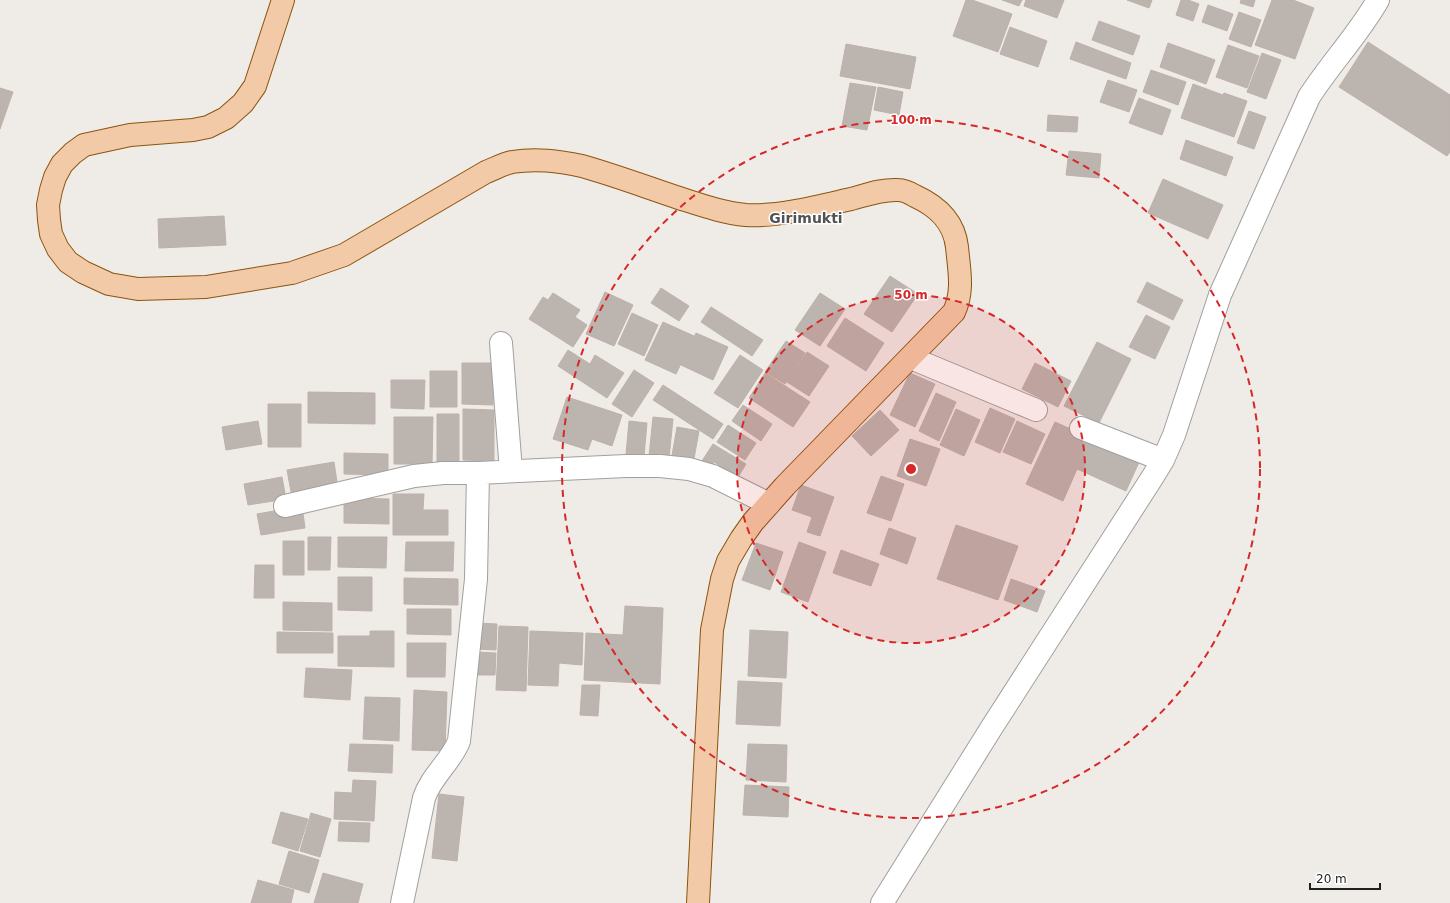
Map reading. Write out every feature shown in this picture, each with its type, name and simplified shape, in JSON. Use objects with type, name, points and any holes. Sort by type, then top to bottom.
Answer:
[{"type":"main road","points":[[282,0],[255,86],[243,103],[226,118],[208,127],[193,130],[130,135],[84,145],[72,152],[62,164],[55,177],[48,205],[51,234],[58,249],[68,262],[83,272],[109,284],[138,289],[206,288],[292,273],[344,255],[486,172],[511,163],[537,160],[559,161],[582,166],[712,209],[745,215],[780,213],[886,190],[900,190],[929,203],[940,211],[948,222],[956,242],[960,286],[958,304],[954,312],[911,358],[785,486],[753,522],[728,561],[716,604],[712,630],[698,903]]},
{"type":"street","points":[[882,903],[1163,460],[1174,435],[1220,295],[1309,97],[1323,76],[1346,48],[1378,0]]},
{"type":"street","points":[[501,343],[511,471]]},
{"type":"street","points":[[911,358],[1036,410]]},
{"type":"street","points":[[1080,428],[1163,460]]},
{"type":"street","points":[[285,506],[414,476],[443,472],[511,471],[626,466],[660,466],[689,469],[713,476],[769,504]]},
{"type":"street","points":[[402,903],[424,798],[429,785],[456,749],[459,741],[476,579],[478,472]]},
{"type":"building","points":[[966,0],[972,0],[1012,14],[998,52],[953,36]]},
{"type":"building","points":[[1002,0],[1022,0],[1019,6]]},
{"type":"building","points":[[1026,0],[1064,0],[1057,18],[1024,6]]},
{"type":"building","points":[[1127,0],[1152,0],[1149,8]]},
{"type":"building","points":[[1181,0],[1188,0],[1199,4],[1193,21],[1176,15]]},
{"type":"building","points":[[1241,0],[1255,0],[1253,7],[1240,3]]},
{"type":"building","points":[[1272,0],[1293,0],[1314,8],[1295,59],[1255,45]]},
{"type":"building","points":[[1208,5],[1233,14],[1227,31],[1202,22]]},
{"type":"building","points":[[1239,12],[1261,20],[1251,47],[1229,39]]},
{"type":"building","points":[[1099,21],[1140,36],[1133,55],[1092,40]]},
{"type":"building","points":[[1010,27],[1047,41],[1038,67],[1000,54]]},
{"type":"building","points":[[1076,42],[1131,63],[1126,79],[1070,59]]},
{"type":"building","points":[[1368,42],[1450,95],[1450,152],[1447,156],[1339,87]]},
{"type":"building","points":[[1168,43],[1215,60],[1206,84],[1160,67]]},
{"type":"building","points":[[846,44],[916,57],[910,89],[840,76]]},
{"type":"building","points":[[1228,45],[1259,56],[1247,88],[1216,77]]},
{"type":"building","points":[[1262,53],[1281,60],[1266,99],[1247,92]]},
{"type":"building","points":[[1151,70],[1186,82],[1178,105],[1143,92]]},
{"type":"building","points":[[1108,80],[1137,90],[1129,112],[1100,102]]},
{"type":"building","points":[[850,83],[876,87],[867,130],[842,126]]},
{"type":"building","points":[[1193,84],[1223,95],[1224,93],[1247,101],[1234,137],[1181,118]]},
{"type":"building","points":[[878,87],[903,92],[899,115],[874,110]]},
{"type":"building","points":[[0,88],[13,92],[0,129]]},
{"type":"building","points":[[1139,98],[1171,110],[1162,135],[1129,123]]},
{"type":"building","points":[[1249,111],[1266,117],[1254,149],[1237,143]]},
{"type":"building","points":[[1048,115],[1078,117],[1077,132],[1047,131]]},
{"type":"building","points":[[1186,140],[1233,157],[1226,176],[1180,159]]},
{"type":"building","points":[[1069,151],[1101,154],[1099,178],[1066,175]]},
{"type":"building","points":[[1163,179],[1223,205],[1208,239],[1148,213]]},
{"type":"building","points":[[224,216],[226,245],[159,248],[158,219]]},
{"type":"building","points":[[890,276],[918,294],[892,332],[864,314]]},
{"type":"building","points":[[1147,282],[1183,300],[1173,320],[1137,302]]},
{"type":"building","points":[[661,288],[689,306],[679,321],[651,303]]},
{"type":"building","points":[[605,292],[633,305],[614,346],[586,334]]},
{"type":"building","points":[[553,293],[580,310],[575,317],[587,325],[573,347],[529,319],[543,297],[548,300]]},
{"type":"building","points":[[820,293],[845,309],[820,346],[795,330]]},
{"type":"building","points":[[711,307],[763,340],[752,356],[701,322]]},
{"type":"building","points":[[632,313],[658,325],[644,356],[618,344]]},
{"type":"building","points":[[1146,315],[1170,327],[1155,359],[1129,347]]},
{"type":"building","points":[[845,318],[884,343],[866,371],[827,346]]},
{"type":"building","points":[[663,322],[694,336],[676,374],[645,360]]},
{"type":"building","points":[[696,333],[728,347],[713,380],[681,365]]},
{"type":"building","points":[[786,341],[805,353],[785,384],[765,372]]},
{"type":"building","points":[[1097,342],[1131,359],[1099,423],[1064,406]]},
{"type":"building","points":[[568,350],[590,364],[595,355],[624,373],[607,398],[558,366]]},
{"type":"building","points":[[807,352],[829,366],[809,396],[787,382]]},
{"type":"building","points":[[740,355],[763,370],[738,408],[714,393]]},
{"type":"building","points":[[462,363],[493,363],[493,405],[462,404]]},
{"type":"building","points":[[1035,363],[1071,381],[1058,407],[1022,389]]},
{"type":"building","points":[[634,370],[654,383],[632,417],[612,404]]},
{"type":"building","points":[[430,371],[457,371],[457,407],[430,407]]},
{"type":"building","points":[[765,373],[810,402],[793,427],[749,398]]},
{"type":"building","points":[[910,373],[935,384],[915,427],[890,415]]},
{"type":"building","points":[[391,380],[425,380],[424,409],[391,408]]},
{"type":"building","points":[[663,385],[723,424],[713,439],[653,400]]},
{"type":"building","points":[[308,392],[375,393],[375,424],[308,423]]},
{"type":"building","points":[[936,393],[956,402],[939,441],[919,431]]},
{"type":"building","points":[[567,397],[622,415],[612,446],[592,439],[588,450],[553,439]]},
{"type":"building","points":[[268,404],[301,404],[301,447],[268,447]]},
{"type":"building","points":[[743,405],[772,424],[761,441],[732,421]]},
{"type":"building","points":[[990,408],[1015,419],[1000,453],[975,442]]},
{"type":"building","points":[[463,409],[494,410],[494,461],[463,460]]},
{"type":"building","points":[[956,409],[980,420],[964,456],[940,445]]},
{"type":"building","points":[[880,410],[899,430],[871,456],[852,436]]},
{"type":"building","points":[[437,414],[459,414],[459,464],[437,464]]},
{"type":"building","points":[[394,417],[433,417],[432,464],[394,464]]},
{"type":"building","points":[[653,417],[673,419],[669,458],[649,456]]},
{"type":"building","points":[[258,421],[262,444],[226,450],[222,427]]},
{"type":"building","points":[[629,421],[647,423],[644,456],[626,454]]},
{"type":"building","points":[[1017,421],[1045,434],[1031,464],[1003,452]]},
{"type":"building","points":[[1055,422],[1140,460],[1126,491],[1077,469],[1063,501],[1026,484]]},
{"type":"building","points":[[728,425],[756,443],[745,460],[717,442]]},
{"type":"building","points":[[677,427],[699,431],[693,464],[671,461]]},
{"type":"building","points":[[910,439],[940,449],[926,486],[897,476]]},
{"type":"building","points":[[713,444],[746,464],[738,477],[714,462],[711,468],[702,461]]},
{"type":"building","points":[[344,453],[388,454],[388,475],[344,474]]},
{"type":"building","points":[[334,462],[338,489],[292,497],[287,470]]},
{"type":"building","points":[[881,476],[904,484],[891,521],[867,513]]},
{"type":"building","points":[[282,477],[286,499],[248,505],[244,484]]},
{"type":"building","points":[[801,485],[834,497],[820,536],[807,532],[812,517],[792,510]]},
{"type":"building","points":[[393,494],[424,494],[423,510],[448,510],[448,535],[393,535]]},
{"type":"building","points":[[344,498],[389,499],[389,524],[344,523]]},
{"type":"building","points":[[302,506],[305,528],[261,535],[257,514]]},
{"type":"building","points":[[956,525],[1018,546],[998,600],[937,579]]},
{"type":"building","points":[[889,528],[916,538],[907,564],[880,554]]},
{"type":"building","points":[[308,537],[331,537],[330,570],[308,570]]},
{"type":"building","points":[[338,537],[387,537],[386,568],[338,567]]},
{"type":"building","points":[[283,541],[304,541],[304,575],[283,575]]},
{"type":"building","points":[[406,542],[454,542],[453,571],[405,571]]},
{"type":"building","points":[[799,542],[826,552],[808,602],[781,592]]},
{"type":"building","points":[[756,543],[783,552],[770,590],[742,580]]},
{"type":"building","points":[[841,550],[879,564],[871,586],[833,573]]},
{"type":"building","points":[[255,565],[274,565],[274,598],[254,598]]},
{"type":"building","points":[[338,577],[372,577],[372,611],[338,610]]},
{"type":"building","points":[[404,578],[458,579],[458,605],[404,604]]},
{"type":"building","points":[[1011,579],[1045,591],[1037,612],[1004,600]]},
{"type":"building","points":[[283,602],[332,603],[332,631],[283,630]]},
{"type":"building","points":[[625,606],[663,608],[660,684],[584,680],[586,633],[623,635]]},
{"type":"building","points":[[407,609],[451,609],[451,635],[407,634]]},
{"type":"building","points":[[477,623],[497,624],[496,650],[476,649]]},
{"type":"building","points":[[499,626],[528,627],[526,691],[496,690]]},
{"type":"building","points":[[750,630],[788,632],[786,678],[748,676]]},
{"type":"building","points":[[370,631],[394,631],[394,667],[338,666],[338,636],[370,636]]},
{"type":"building","points":[[530,631],[583,633],[582,665],[559,663],[558,686],[528,685]]},
{"type":"building","points":[[277,632],[333,633],[333,653],[277,653]]},
{"type":"building","points":[[407,643],[446,643],[445,677],[407,677]]},
{"type":"building","points":[[477,652],[496,653],[495,675],[476,675]]},
{"type":"building","points":[[306,668],[352,670],[350,700],[304,697]]},
{"type":"building","points":[[738,681],[782,683],[780,726],[736,724]]},
{"type":"building","points":[[582,685],[600,685],[598,716],[580,715]]},
{"type":"building","points":[[414,690],[447,692],[445,751],[412,750]]},
{"type":"building","points":[[365,697],[400,698],[399,741],[363,739]]},
{"type":"building","points":[[350,744],[393,745],[392,773],[348,771]]},
{"type":"building","points":[[748,744],[787,745],[786,782],[746,780]]},
{"type":"building","points":[[353,780],[376,781],[374,821],[334,819],[335,792],[352,793]]},
{"type":"building","points":[[745,785],[789,787],[788,817],[743,815]]},
{"type":"building","points":[[439,794],[464,797],[457,861],[432,858]]},
{"type":"building","points":[[281,812],[308,819],[298,851],[272,843]]},
{"type":"building","points":[[311,813],[331,819],[320,857],[300,851]]},
{"type":"building","points":[[339,822],[370,823],[369,842],[338,841]]},
{"type":"building","points":[[289,851],[319,860],[309,893],[279,884]]},
{"type":"building","points":[[323,873],[363,884],[358,903],[314,903]]},
{"type":"building","points":[[258,880],[294,890],[291,903],[251,903]]},
{"type":"district","name":"Girimukti","points":[[806,218]]}]
